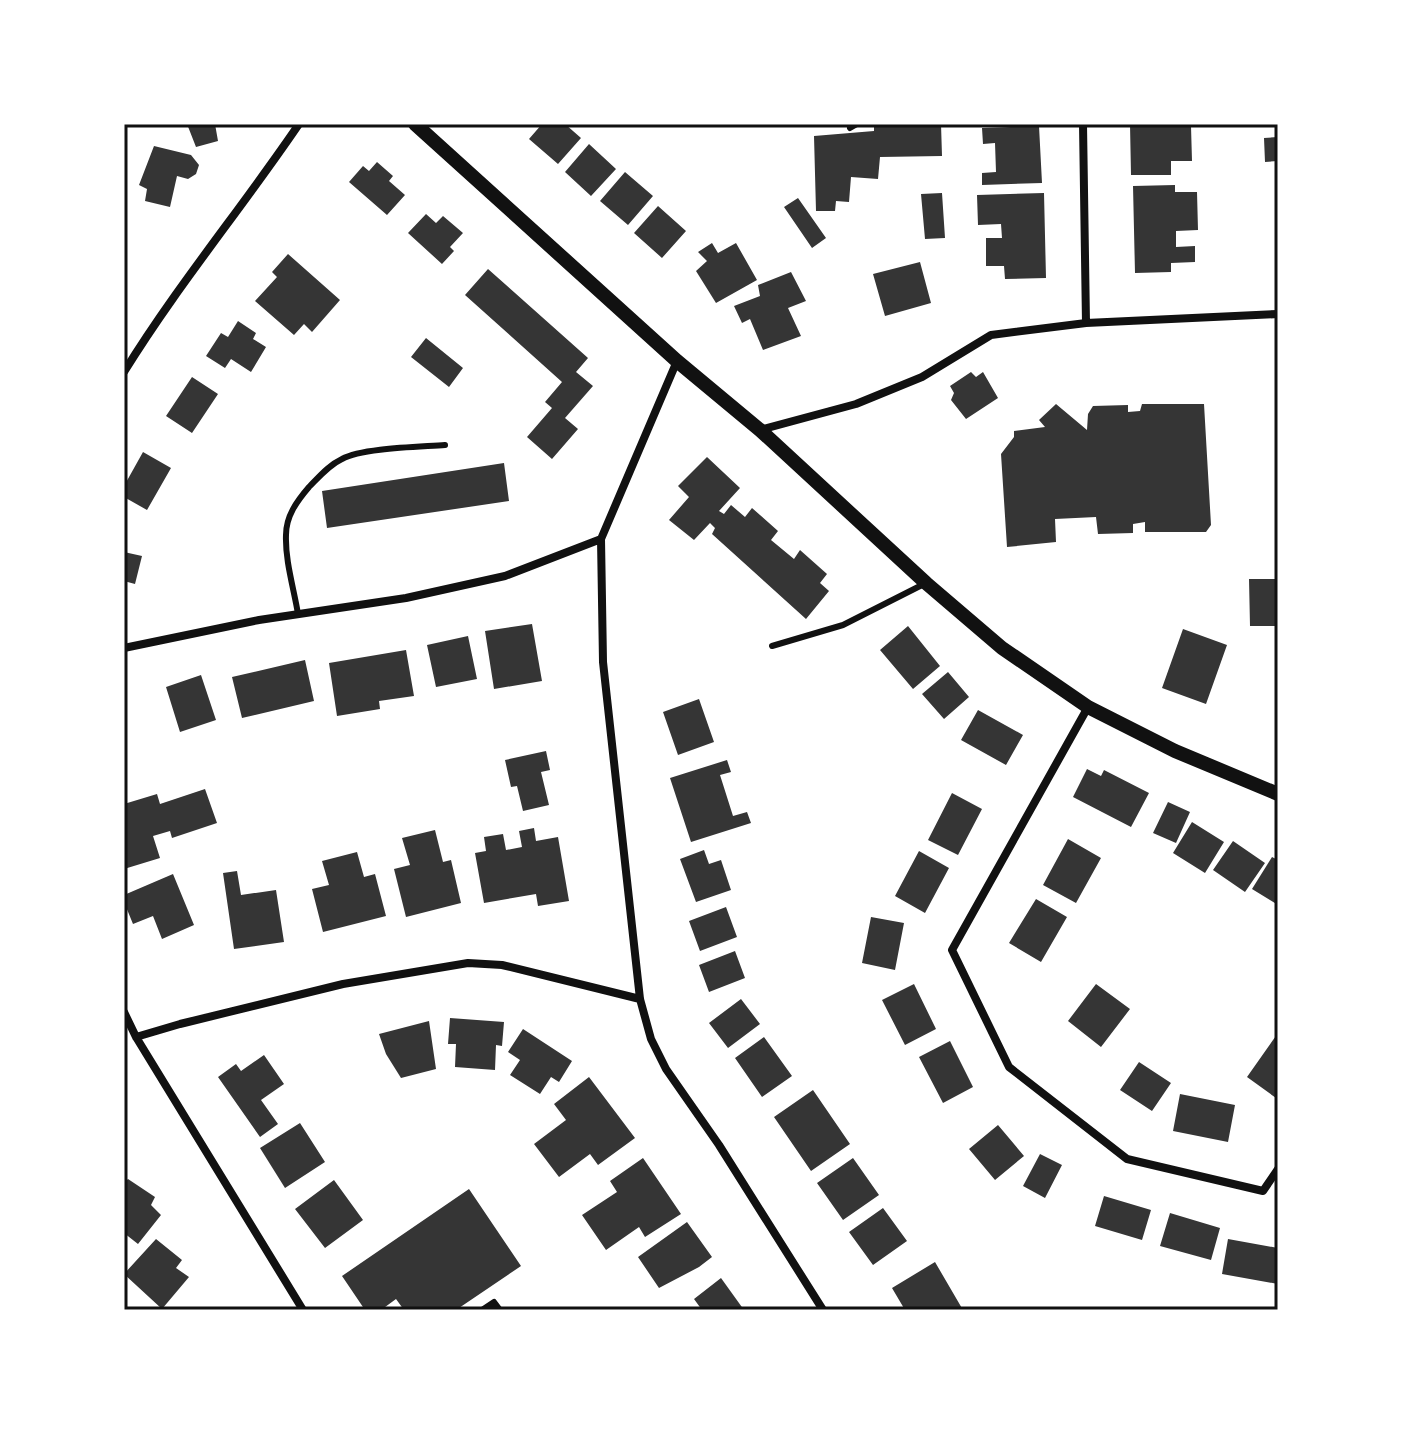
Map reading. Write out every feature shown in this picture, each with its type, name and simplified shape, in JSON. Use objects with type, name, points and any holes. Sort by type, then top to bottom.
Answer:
[{"type":"street","points":[[124,372],[299,124]]},
{"type":"street","points":[[415,124],[1002,648],[1088,707],[1175,751],[1278,794]]},
{"type":"street","points":[[1083,124],[1086,323]]},
{"type":"street","points":[[760,430],[856,404],[922,377],[991,335],[1086,323],[1278,314]]},
{"type":"street","points":[[677,361],[601,539],[603,662],[640,999],[651,1039],[666,1069],[719,1145],[823,1310]]},
{"type":"street","points":[[124,648],[259,620],[406,598],[505,576],[601,539]]},
{"type":"street","points":[[1088,707],[952,950],[1009,1067],[1127,1159],[1263,1191],[1278,1169]]},
{"type":"street","points":[[136,1037],[343,984],[468,963],[502,965],[640,999]]},
{"type":"street","points":[[124,1012],[136,1037],[303,1310]]},
{"type":"lane","points":[[298,614],[285,534],[297,500],[322,473],[341,459],[357,453],[445,445]]},
{"type":"lane","points":[[772,646],[843,625],[926,583]]},
{"type":"lane","points":[[482,1310],[494,1302],[500,1310]]},
{"type":"building","points":[[187,124],[215,124],[218,141],[196,147]]},
{"type":"building","points":[[542,124],[565,124],[581,138],[558,164],[529,139]]},
{"type":"building","points":[[874,124],[941,124],[942,156],[880,157],[878,179],[851,177],[849,202],[836,201],[835,211],[816,211],[814,136],[874,131]]},
{"type":"building","points":[[1130,124],[1191,126],[1192,161],[1171,161],[1171,175],[1131,175]]},
{"type":"building","points":[[1039,126],[1042,183],[982,185],[982,173],[996,172],[995,143],[983,144],[982,128]]},
{"type":"building","points":[[1278,137],[1278,161],[1265,162],[1264,138]]},
{"type":"building","points":[[589,144],[616,169],[591,196],[565,172]]},
{"type":"building","points":[[154,146],[191,155],[199,165],[196,174],[188,179],[177,176],[170,207],[145,201],[147,189],[139,185]]},
{"type":"building","points":[[377,162],[393,176],[389,181],[405,195],[387,215],[349,182],[363,166],[369,171]]},
{"type":"building","points":[[625,172],[653,196],[628,225],[600,201]]},
{"type":"building","points":[[1175,185],[1175,192],[1197,192],[1198,230],[1176,231],[1176,247],[1195,246],[1195,262],[1171,263],[1171,272],[1135,273],[1133,186]]},
{"type":"building","points":[[942,193],[945,238],[925,239],[921,194]]},
{"type":"building","points":[[1044,193],[1046,278],[1005,279],[1004,266],[986,266],[986,238],[1002,238],[1001,224],[978,225],[977,195]]},
{"type":"building","points":[[798,198],[826,238],[812,248],[784,207]]},
{"type":"building","points":[[658,206],[686,231],[662,258],[634,233]]},
{"type":"building","points":[[426,214],[436,223],[443,216],[463,233],[450,247],[454,251],[442,264],[408,233]]},
{"type":"building","points":[[712,243],[718,253],[736,243],[757,280],[716,303],[696,271],[707,261],[698,252]]},
{"type":"building","points":[[288,254],[340,300],[312,332],[304,324],[294,335],[255,301],[277,277],[272,272]]},
{"type":"building","points":[[920,262],[931,303],[885,316],[873,274]]},
{"type":"building","points":[[488,269],[588,358],[576,372],[593,386],[565,418],[578,429],[552,459],[527,437],[552,408],[545,402],[562,382],[465,295]]},
{"type":"building","points":[[791,272],[806,301],[788,308],[801,336],[763,350],[750,319],[742,323],[734,306],[760,296],[758,285]]},
{"type":"building","points":[[238,321],[256,333],[253,339],[266,347],[251,372],[231,359],[225,368],[206,356],[221,333],[228,337]]},
{"type":"building","points":[[426,338],[463,368],[449,387],[411,357]]},
{"type":"building","points":[[971,372],[976,377],[983,372],[998,398],[966,419],[951,400],[954,393],[950,386]]},
{"type":"building","points":[[192,377],[218,394],[192,433],[166,416]]},
{"type":"building","points":[[1056,404],[1087,430],[1088,414],[1093,406],[1128,405],[1128,412],[1140,411],[1142,404],[1204,404],[1211,525],[1206,532],[1145,532],[1145,522],[1133,524],[1133,533],[1098,534],[1096,517],[1055,519],[1056,542],[1007,547],[1001,454],[1014,437],[1014,431],[1045,427],[1039,420]]},
{"type":"building","points":[[143,452],[171,468],[147,510],[124,497],[124,486]]},
{"type":"building","points":[[707,457],[740,488],[719,511],[724,514],[731,505],[745,517],[752,508],[778,531],[771,540],[794,559],[800,550],[827,574],[820,583],[829,591],[806,619],[712,534],[715,528],[710,523],[694,540],[669,520],[689,497],[678,486]]},
{"type":"building","points":[[504,463],[509,501],[327,528],[322,491]]},
{"type":"building","points":[[124,552],[142,556],[135,584],[124,581]]},
{"type":"building","points":[[1249,579],[1278,579],[1278,626],[1250,626]]},
{"type":"building","points":[[532,624],[542,681],[494,689],[485,631]]},
{"type":"building","points":[[908,626],[940,666],[913,689],[880,650]]},
{"type":"building","points":[[1183,629],[1227,645],[1206,704],[1162,688]]},
{"type":"building","points":[[468,636],[477,679],[436,687],[427,645]]},
{"type":"building","points":[[406,650],[414,696],[379,701],[380,709],[337,716],[329,663]]},
{"type":"building","points":[[305,660],[314,701],[242,718],[232,677]]},
{"type":"building","points":[[948,672],[969,697],[944,719],[922,694]]},
{"type":"building","points":[[201,675],[216,720],[180,732],[166,687]]},
{"type":"building","points":[[699,699],[714,742],[678,755],[663,712]]},
{"type":"building","points":[[978,710],[1023,735],[1006,765],[961,740]]},
{"type":"building","points":[[546,751],[550,770],[541,772],[549,805],[523,811],[517,786],[511,787],[505,760]]},
{"type":"building","points":[[727,760],[731,772],[720,775],[733,816],[747,812],[751,823],[691,842],[670,778]]},
{"type":"building","points":[[1087,769],[1101,776],[1104,770],[1149,793],[1131,827],[1073,797]]},
{"type":"building","points":[[205,789],[217,823],[172,838],[170,831],[153,836],[160,858],[124,869],[124,804],[157,794],[160,804]]},
{"type":"building","points":[[952,793],[982,809],[958,855],[928,840]]},
{"type":"building","points":[[1168,802],[1190,812],[1176,843],[1153,833]]},
{"type":"building","points":[[1192,822],[1224,842],[1205,873],[1173,853]]},
{"type":"building","points":[[534,828],[536,841],[558,837],[569,901],[538,906],[536,894],[484,903],[475,853],[486,851],[484,837],[503,834],[506,850],[522,847],[519,831]]},
{"type":"building","points":[[435,830],[443,862],[451,860],[461,903],[406,917],[394,869],[410,865],[402,838]]},
{"type":"building","points":[[1068,839],[1101,858],[1076,903],[1043,885]]},
{"type":"building","points":[[1233,841],[1265,863],[1245,892],[1213,870]]},
{"type":"building","points":[[704,850],[709,864],[721,860],[731,890],[696,902],[680,859]]},
{"type":"building","points":[[919,851],[949,868],[925,913],[895,896]]},
{"type":"building","points":[[357,852],[364,877],[375,874],[386,916],[323,932],[312,889],[329,885],[322,861]]},
{"type":"building","points":[[1272,857],[1278,860],[1278,905],[1252,889]]},
{"type":"building","points":[[237,871],[241,895],[276,890],[284,942],[234,949],[223,873]]},
{"type":"building","points":[[173,874],[194,925],[162,939],[153,916],[133,924],[124,895]]},
{"type":"building","points":[[1036,899],[1067,917],[1041,962],[1009,943]]},
{"type":"building","points":[[726,907],[737,937],[700,951],[689,921]]},
{"type":"building","points":[[871,917],[904,923],[895,970],[862,963]]},
{"type":"building","points":[[735,951],[745,978],[709,992],[699,965]]},
{"type":"building","points":[[914,984],[936,1029],[905,1045],[882,1000]]},
{"type":"building","points":[[1096,984],[1130,1009],[1101,1047],[1068,1021]]},
{"type":"building","points":[[741,999],[760,1024],[728,1048],[709,1023]]},
{"type":"building","points":[[450,1018],[504,1022],[502,1046],[496,1045],[495,1070],[455,1067],[456,1044],[448,1044]]},
{"type":"building","points":[[429,1021],[436,1069],[401,1078],[386,1054],[379,1034]]},
{"type":"building","points":[[523,1029],[572,1061],[559,1082],[551,1077],[540,1094],[510,1075],[520,1060],[508,1052]]},
{"type":"building","points":[[1278,1033],[1278,1095],[1276,1098],[1247,1077]]},
{"type":"building","points":[[764,1037],[792,1076],[762,1097],[735,1058]]},
{"type":"building","points":[[950,1041],[973,1087],[943,1103],[919,1057]]},
{"type":"building","points":[[264,1055],[284,1084],[261,1100],[278,1124],[260,1137],[218,1077],[236,1064],[241,1071]]},
{"type":"building","points":[[1139,1062],[1171,1083],[1152,1111],[1120,1090]]},
{"type":"building","points":[[589,1077],[635,1138],[598,1165],[590,1154],[559,1177],[534,1144],[566,1120],[554,1104]]},
{"type":"building","points":[[813,1090],[850,1144],[811,1171],[774,1117]]},
{"type":"building","points":[[1180,1094],[1235,1105],[1228,1142],[1173,1131]]},
{"type":"building","points":[[300,1123],[325,1162],[285,1188],[260,1148]]},
{"type":"building","points":[[998,1125],[1024,1156],[995,1180],[969,1149]]},
{"type":"building","points":[[1040,1154],[1062,1165],[1045,1198],[1023,1186]]},
{"type":"building","points":[[643,1158],[681,1214],[645,1237],[639,1227],[606,1250],[582,1215],[617,1192],[610,1181]]},
{"type":"building","points":[[853,1158],[879,1195],[843,1220],[817,1183]]},
{"type":"building","points":[[128,1179],[155,1197],[151,1205],[161,1215],[138,1244],[124,1233],[124,1183]]},
{"type":"building","points":[[334,1180],[363,1220],[325,1248],[295,1209]]},
{"type":"building","points":[[469,1189],[521,1266],[456,1310],[404,1310],[396,1299],[381,1310],[365,1310],[342,1276]]},
{"type":"building","points":[[1104,1196],[1151,1210],[1142,1240],[1095,1226]]},
{"type":"building","points":[[883,1208],[907,1241],[873,1265],[849,1232]]},
{"type":"building","points":[[1170,1213],[1220,1228],[1211,1260],[1160,1246]]},
{"type":"building","points":[[687,1222],[712,1257],[659,1288],[638,1257]]},
{"type":"building","points":[[156,1239],[182,1260],[176,1268],[189,1277],[162,1309],[124,1274]]},
{"type":"building","points":[[1228,1239],[1278,1248],[1278,1284],[1222,1274]]},
{"type":"building","points":[[935,1262],[963,1310],[905,1310],[892,1288]]},
{"type":"building","points":[[721,1278],[744,1310],[702,1310],[694,1299]]}]
